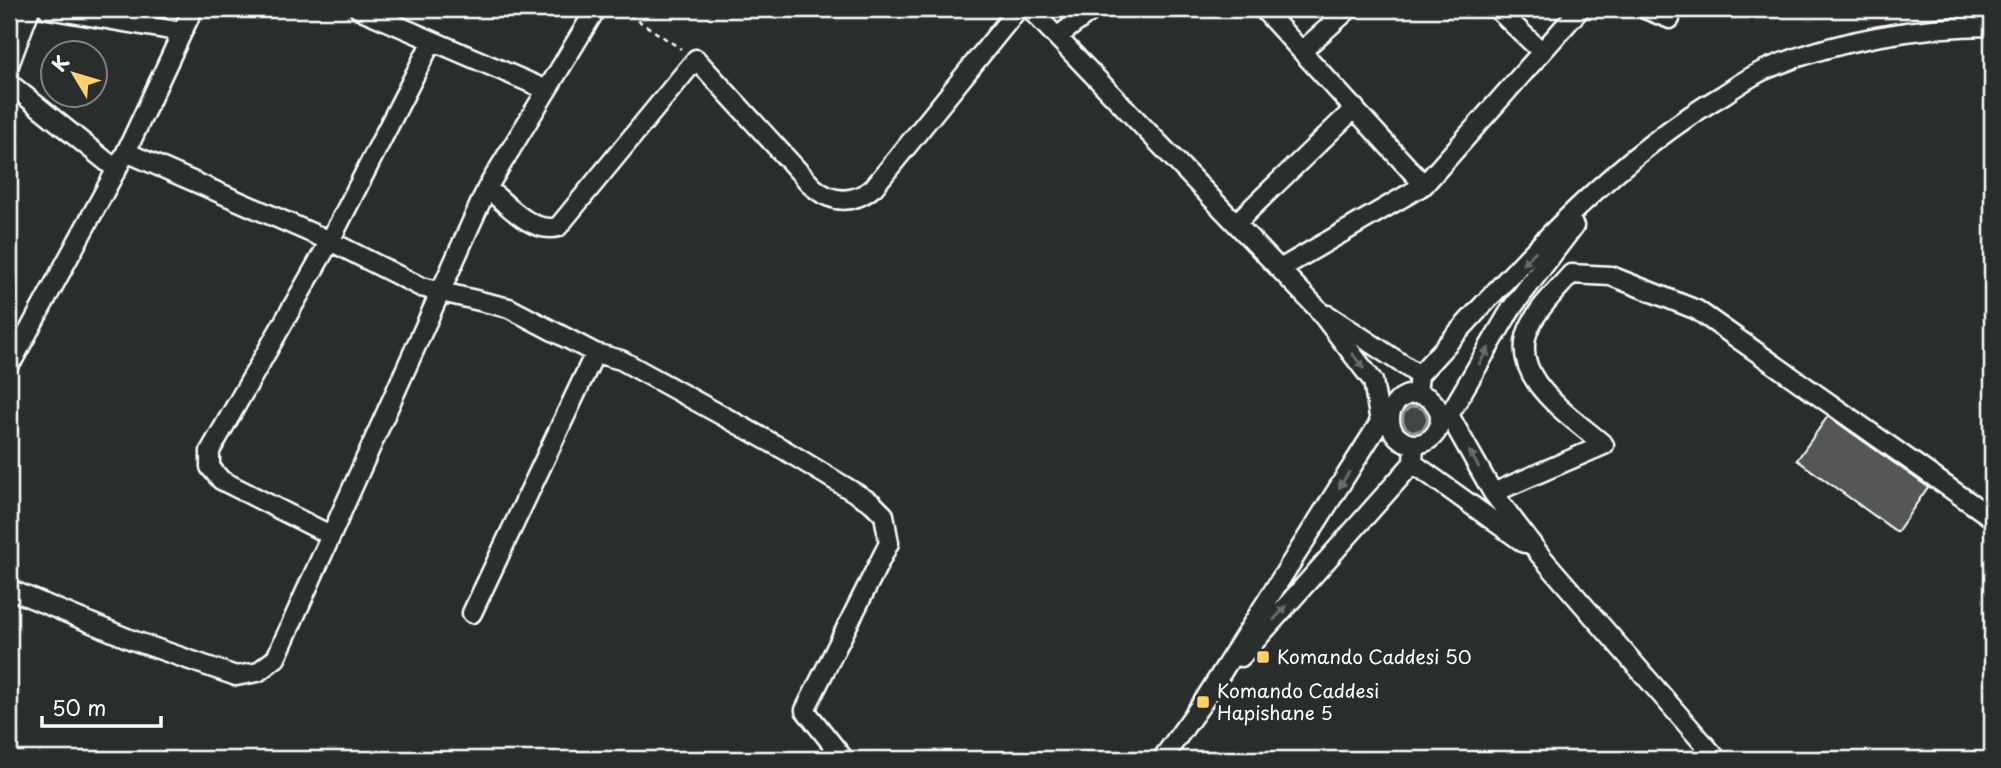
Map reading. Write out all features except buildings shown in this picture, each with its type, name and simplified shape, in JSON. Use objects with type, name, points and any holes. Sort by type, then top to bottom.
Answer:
[{"type":"street","points":[[9,65],[30,9]]},
{"type":"street","points":[[48,9],[182,32]]},
{"type":"street","points":[[9,363],[117,170],[192,9]]},
{"type":"street","points":[[359,9],[547,90]]},
{"type":"street","points":[[9,589],[132,639],[236,676],[248,676],[268,666],[276,658],[438,290],[487,188],[596,9]]},
{"type":"street","points":[[487,188],[533,225],[549,229],[558,227],[696,58],[813,187],[833,199],[853,199],[874,187],[1018,9]]},
{"type":"street","points":[[1030,9],[1317,308],[1373,381],[1385,419],[1394,432],[1414,444],[1429,440],[1435,434],[1511,309],[1612,176]]},
{"type":"street","points":[[1057,37],[1094,9]]},
{"type":"street","points":[[1263,9],[1424,185]]},
{"type":"street","points":[[1303,50],[1349,9]]},
{"type":"street","points":[[1497,9],[1542,52]]},
{"type":"street","points":[[1280,269],[1424,185],[1580,9]]},
{"type":"street","points":[[1645,9],[1670,19]]},
{"type":"street","points":[[1162,759],[1203,702],[1385,419],[1494,293],[1612,176],[1686,116],[1768,68],[1859,41],[1963,26],[1992,26]]},
{"type":"street","points":[[330,535],[221,480],[214,474],[209,460],[210,451],[330,241],[432,41]]},
{"type":"street","points":[[9,83],[117,170]]},
{"type":"street","points":[[1236,223],[1355,108]]},
{"type":"street","points":[[126,152],[330,241],[421,287],[492,302],[525,314],[595,353],[621,360],[783,449],[872,503],[884,516],[889,543],[805,710],[844,759]]},
{"type":"street","points":[[1493,493],[1604,446],[1534,383],[1522,353],[1531,324],[1571,274],[1611,276],[1697,310],[1992,518]]},
{"type":"street","points":[[1317,308],[1418,384],[1445,415],[1493,493],[1540,555],[1717,759]]},
{"type":"street","points":[[472,613],[595,353]]},
{"type":"street","points":[[1203,702],[1413,463],[1414,444]]},
{"type":"street","points":[[1413,463],[1540,555]]},
{"type":"path","points":[[621,9],[696,58]]},
{"type":"shaded area","points":[[1415,407],[1426,414],[1427,419],[1420,430],[1415,431],[1404,424],[1403,419],[1410,408]]},
{"type":"place","name":"Komando Caddesi 50","points":[[1263,657]]},
{"type":"place","name":"Komando Caddesi Hapishane 5","points":[[1203,702]]}]
